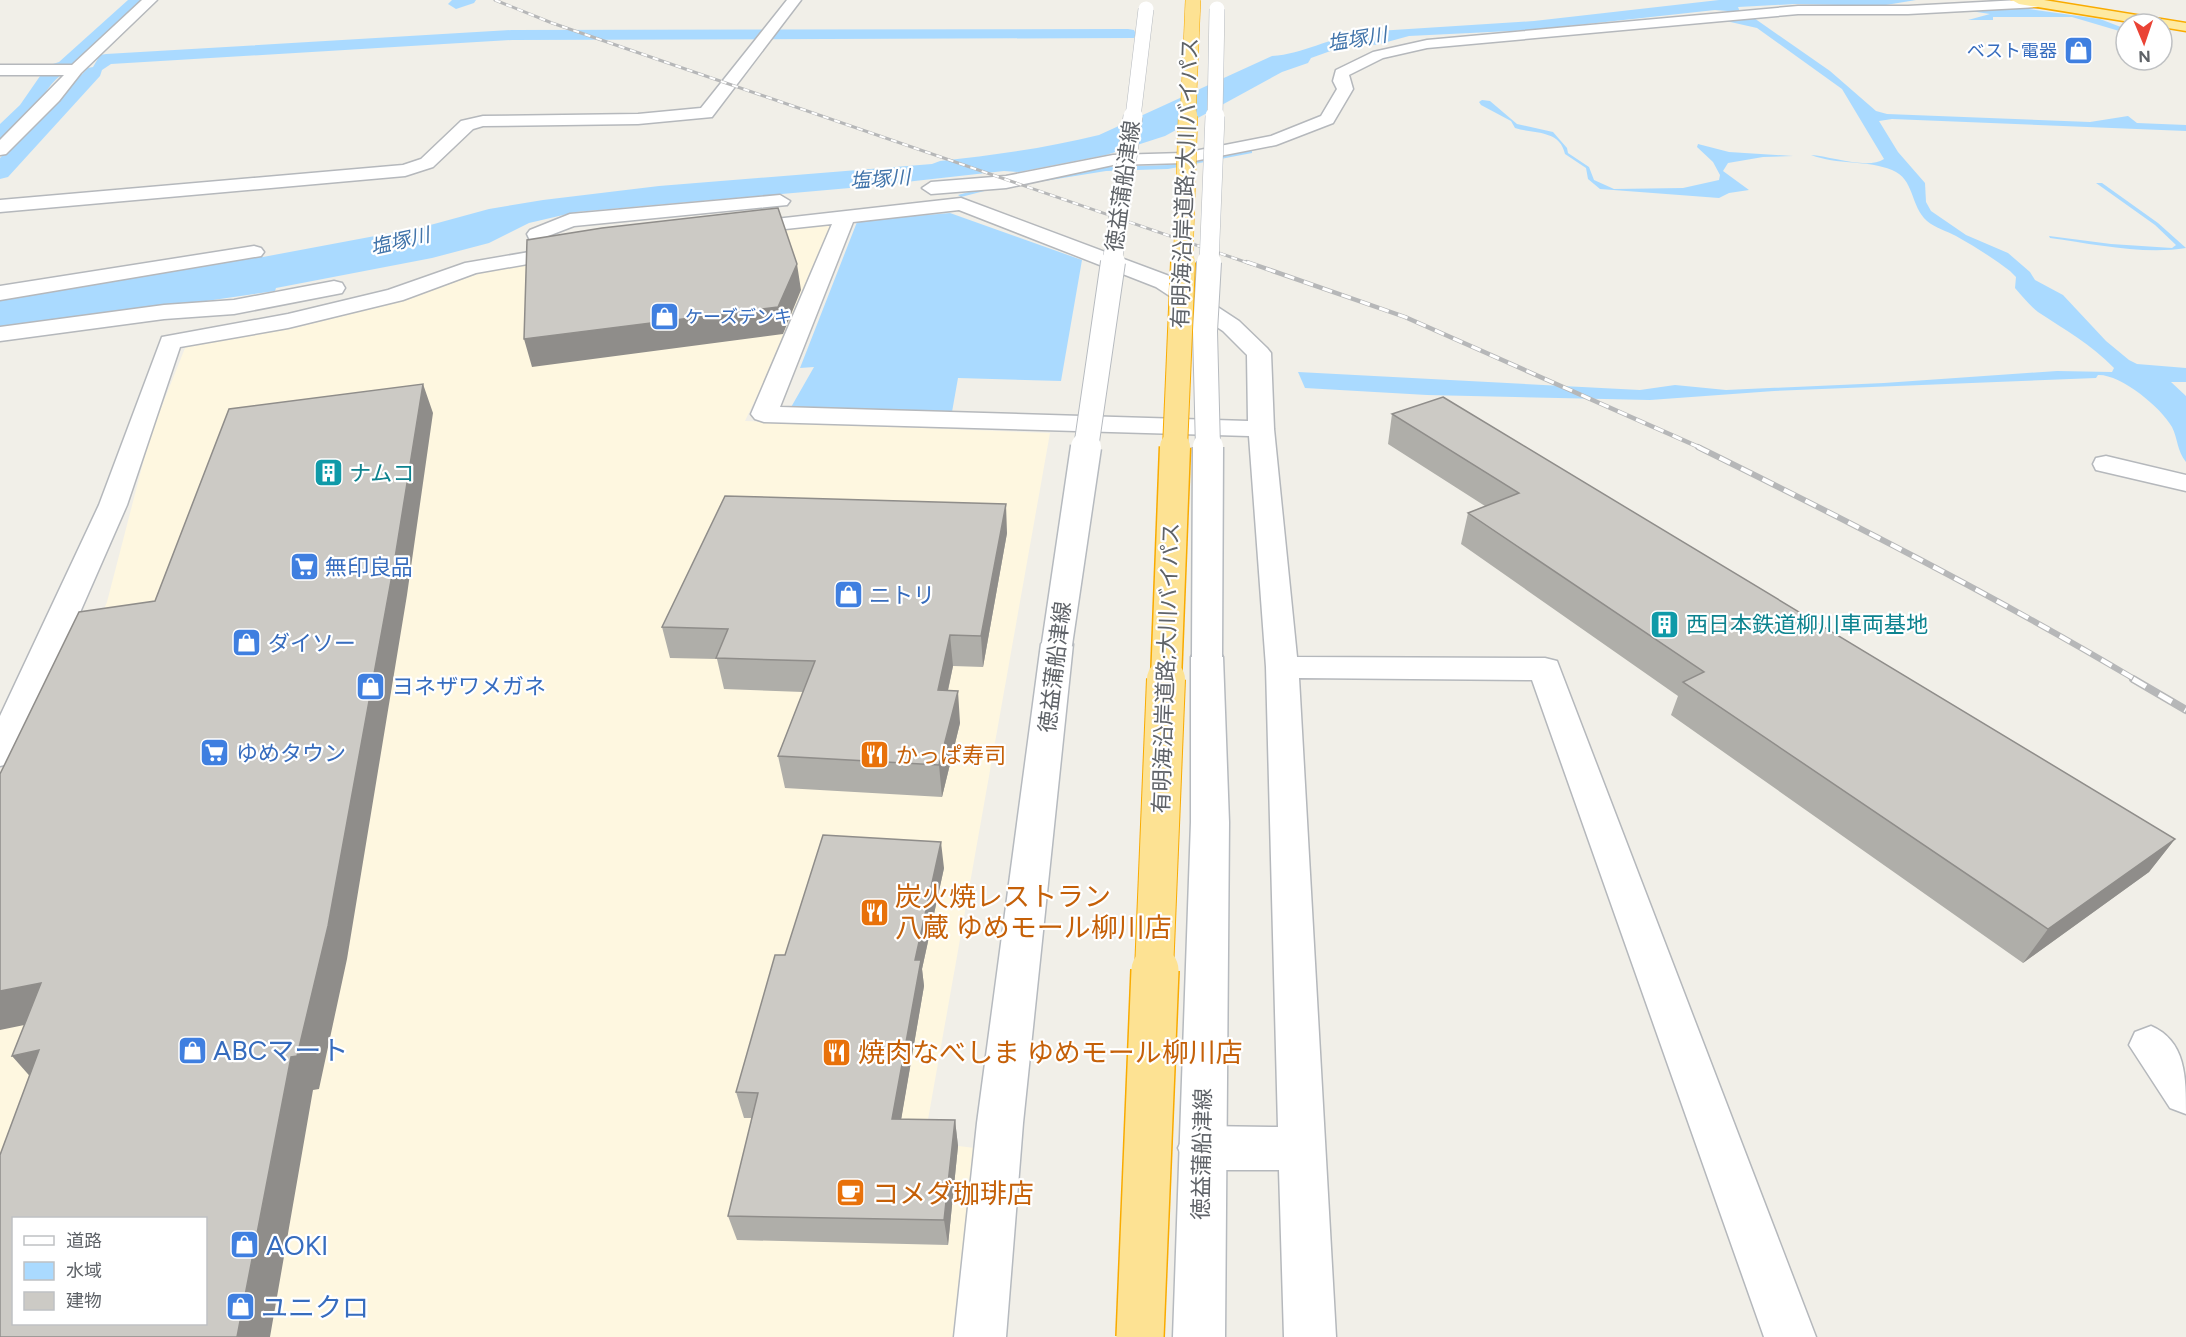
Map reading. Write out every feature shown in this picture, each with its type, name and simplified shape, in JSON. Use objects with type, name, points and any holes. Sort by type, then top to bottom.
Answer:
[{"type":"highway","points":[[2019,0],[2185,26]]},
{"type":"highway","name":"有明海沿岸道路;大川バイパス","points":[[1140,1337],[1209,3]]},
{"type":"street","points":[[0,150],[53,98],[76,70],[150,0]]},
{"type":"street","points":[[0,206],[405,170],[427,163],[467,125],[483,121],[638,119],[706,113],[794,0]]},
{"type":"street","name":"徳益蒲船津線","points":[[1199,1337],[1210,822],[1206,533],[1208,432],[1205,331],[1214,191],[1209,3]]},
{"type":"street","points":[[912,190],[1006,182],[1113,160],[1184,158],[1276,140],[1327,119],[1346,89],[1341,81],[1341,72],[1378,55],[1427,44],[1798,10],[1908,10],[2038,3]]},
{"type":"street","name":"徳益蒲船津線","points":[[980,1337],[1000,1123],[1057,644],[1127,164],[1147,4]]},
{"type":"street","points":[[0,70],[76,70]]},
{"type":"street","points":[[547,255],[537,234],[570,220],[794,200]]},
{"type":"street","points":[[0,754],[113,505],[170,342],[288,321],[410,290],[472,267],[613,244],[961,204],[1164,282],[1231,326],[1259,353],[1261,429],[1282,667],[1310,1337]]},
{"type":"street","points":[[845,217],[764,414],[1261,429]]},
{"type":"street","points":[[0,293],[254,252]]},
{"type":"street","points":[[0,334],[164,312],[234,307],[354,284],[410,290]]},
{"type":"street","points":[[2106,464],[2186,483]]},
{"type":"street","points":[[1282,667],[1545,669],[1790,1337]]},
{"type":"street","points":[[2151,1045],[2186,1094]]},
{"type":"street","points":[[1202,1148],[1302,1149]]},
{"type":"shaded area","points":[[840,222],[745,421],[1050,433],[924,1142],[984,1149],[955,1337],[0,1337],[0,857],[107,602],[150,436],[187,343],[295,328],[404,300],[484,272],[678,238]]},
{"type":"water","name":"塩塚川","points":[[1719,0],[1916,0],[1880,6],[1795,4],[1738,7],[1740,12],[1715,10],[1532,30],[1409,36],[1376,45],[1360,42],[1311,58],[1308,63],[1282,72],[1165,136],[1106,155],[1019,172],[1004,171],[861,187],[576,212],[529,223],[489,243],[432,258],[276,288],[275,291],[0,331],[0,297],[134,278],[260,255],[263,257],[423,227],[489,209],[659,186],[932,164],[1079,140],[1099,135],[1272,56],[1295,52],[1362,32],[1534,21]]},
{"type":"water","points":[[2015,7],[2100,19],[2114,24],[2114,29],[2072,17],[1993,17],[1993,20],[1968,20],[1990,14],[1964,10]]},
{"type":"water","points":[[1754,18],[1830,71],[1876,111],[1887,114],[2090,122],[2128,116],[2137,123],[2186,125],[2186,131],[1892,119],[1879,121],[1898,152],[1925,183],[1926,202],[1931,211],[1966,235],[2008,253],[2030,272],[2035,280],[2063,295],[2106,341],[2129,360],[2137,364],[2186,368],[2186,382],[2171,382],[2186,396],[2186,462],[2172,427],[2150,401],[2117,380],[2098,375],[2096,378],[1774,391],[1650,400],[1427,395],[1305,388],[1298,372],[1640,390],[1675,385],[1726,390],[1884,383],[2057,371],[2112,372],[2114,368],[2096,352],[2032,307],[2015,288],[2016,277],[2010,271],[1970,244],[1927,221],[1918,208],[1909,186],[1899,174],[1883,167],[1863,163],[1884,159],[1842,89],[1757,28],[1726,21]]},
{"type":"water","points":[[1490,101],[1517,124],[1553,132],[1567,148],[1568,153],[1589,167],[1594,180],[1614,189],[1683,188],[1719,180],[1720,175],[1713,162],[1697,147],[1698,144],[1729,152],[1793,156],[1763,157],[1728,163],[1723,171],[1749,190],[1729,193],[1719,198],[1600,189],[1588,179],[1586,168],[1565,154],[1558,140],[1545,134],[1515,128],[1511,121],[1481,105],[1479,102]]},
{"type":"water","points":[[1811,155],[1854,162],[1831,160]]},
{"type":"water","points":[[2096,183],[2102,183],[2158,223],[2186,248],[2136,249],[2050,238],[2049,236],[2111,244],[2172,248],[2176,245],[2155,225]]},
{"type":"water","points":[[950,213],[1082,260],[1061,381],[958,378],[952,412],[790,409],[814,367],[800,368],[857,222],[912,214],[915,216]]},
{"type":"building","name":"ケーズデンキ","points":[[778,208],[797,264],[778,307],[524,339],[527,240],[602,228]]},
{"type":"building","points":[[423,384],[394,564],[328,926],[297,1056],[291,1057],[237,1337],[0,1337],[0,1155],[39,1050],[12,1056],[41,983],[0,991],[0,774],[79,612],[155,601],[229,409]]},
{"type":"building","name":"西日本鉄道柳川車両基地","points":[[1443,397],[2175,839],[2048,929],[1683,682],[1704,672],[1468,513],[1519,493],[1392,414]]},
{"type":"building","name":"ニトリ","points":[[725,496],[1006,504],[981,636],[950,635],[938,690],[958,691],[939,765],[778,756],[815,661],[716,658],[728,629],[662,627]]},
{"type":"building","points":[[823,835],[941,842],[915,960],[921,960],[892,1119],[955,1120],[944,1220],[728,1216],[758,1093],[736,1092],[775,955],[785,955]]},
{"type":"waterway","points":[[0,135],[27,109],[53,70],[65,66],[137,0]]},
{"type":"waterway","points":[[456,4],[468,0]]},
{"type":"waterway","points":[[101,65],[106,59],[512,35],[1128,34]]},
{"type":"waterway","points":[[0,172],[21,147],[94,72]]},
{"type":"waterway","points":[[1038,180],[1106,169],[1168,167],[1250,152]]},
{"type":"waterway","points":[[961,195],[994,187]]},
{"type":"railway","points":[[495,0],[552,23],[1251,264]]},
{"type":"railway","points":[[1247,262],[1405,317],[1701,448]]},
{"type":"railway","points":[[1698,447],[1919,559],[2136,680]]},
{"type":"railway","points":[[2133,679],[2186,710]]},
{"type":"place","name":"ベスト電器","points":[[2078,51]]},
{"type":"place","name":"ケーズデンキ","points":[[664,317]]},
{"type":"place","name":"ナムコ","points":[[328,473]]},
{"type":"place","name":"無印良品","points":[[304,567]]},
{"type":"place","name":"ニトリ","points":[[848,595]]},
{"type":"place","name":"西日本鉄道柳川車両基地","points":[[1665,624]]},
{"type":"place","name":"ダイソー","points":[[247,643]]},
{"type":"place","name":"ヨネザワメガネ","points":[[371,686]]},
{"type":"place","name":"ゆめタウン","points":[[215,753]]},
{"type":"place","name":"かっぱ寿司","points":[[875,755]]},
{"type":"place","name":"炭火焼レストラン 八蔵 ゆめモール柳川店","points":[[874,912]]},
{"type":"place","name":"ABCマート","points":[[192,1050]]},
{"type":"place","name":"焼肉なべしま ゆめモール柳川店","points":[[837,1052]]},
{"type":"place","name":"コメダ珈琲店","points":[[851,1193]]},
{"type":"place","name":"AOKI","points":[[245,1245]]},
{"type":"place","name":"ユニクロ","points":[[240,1307]]}]
